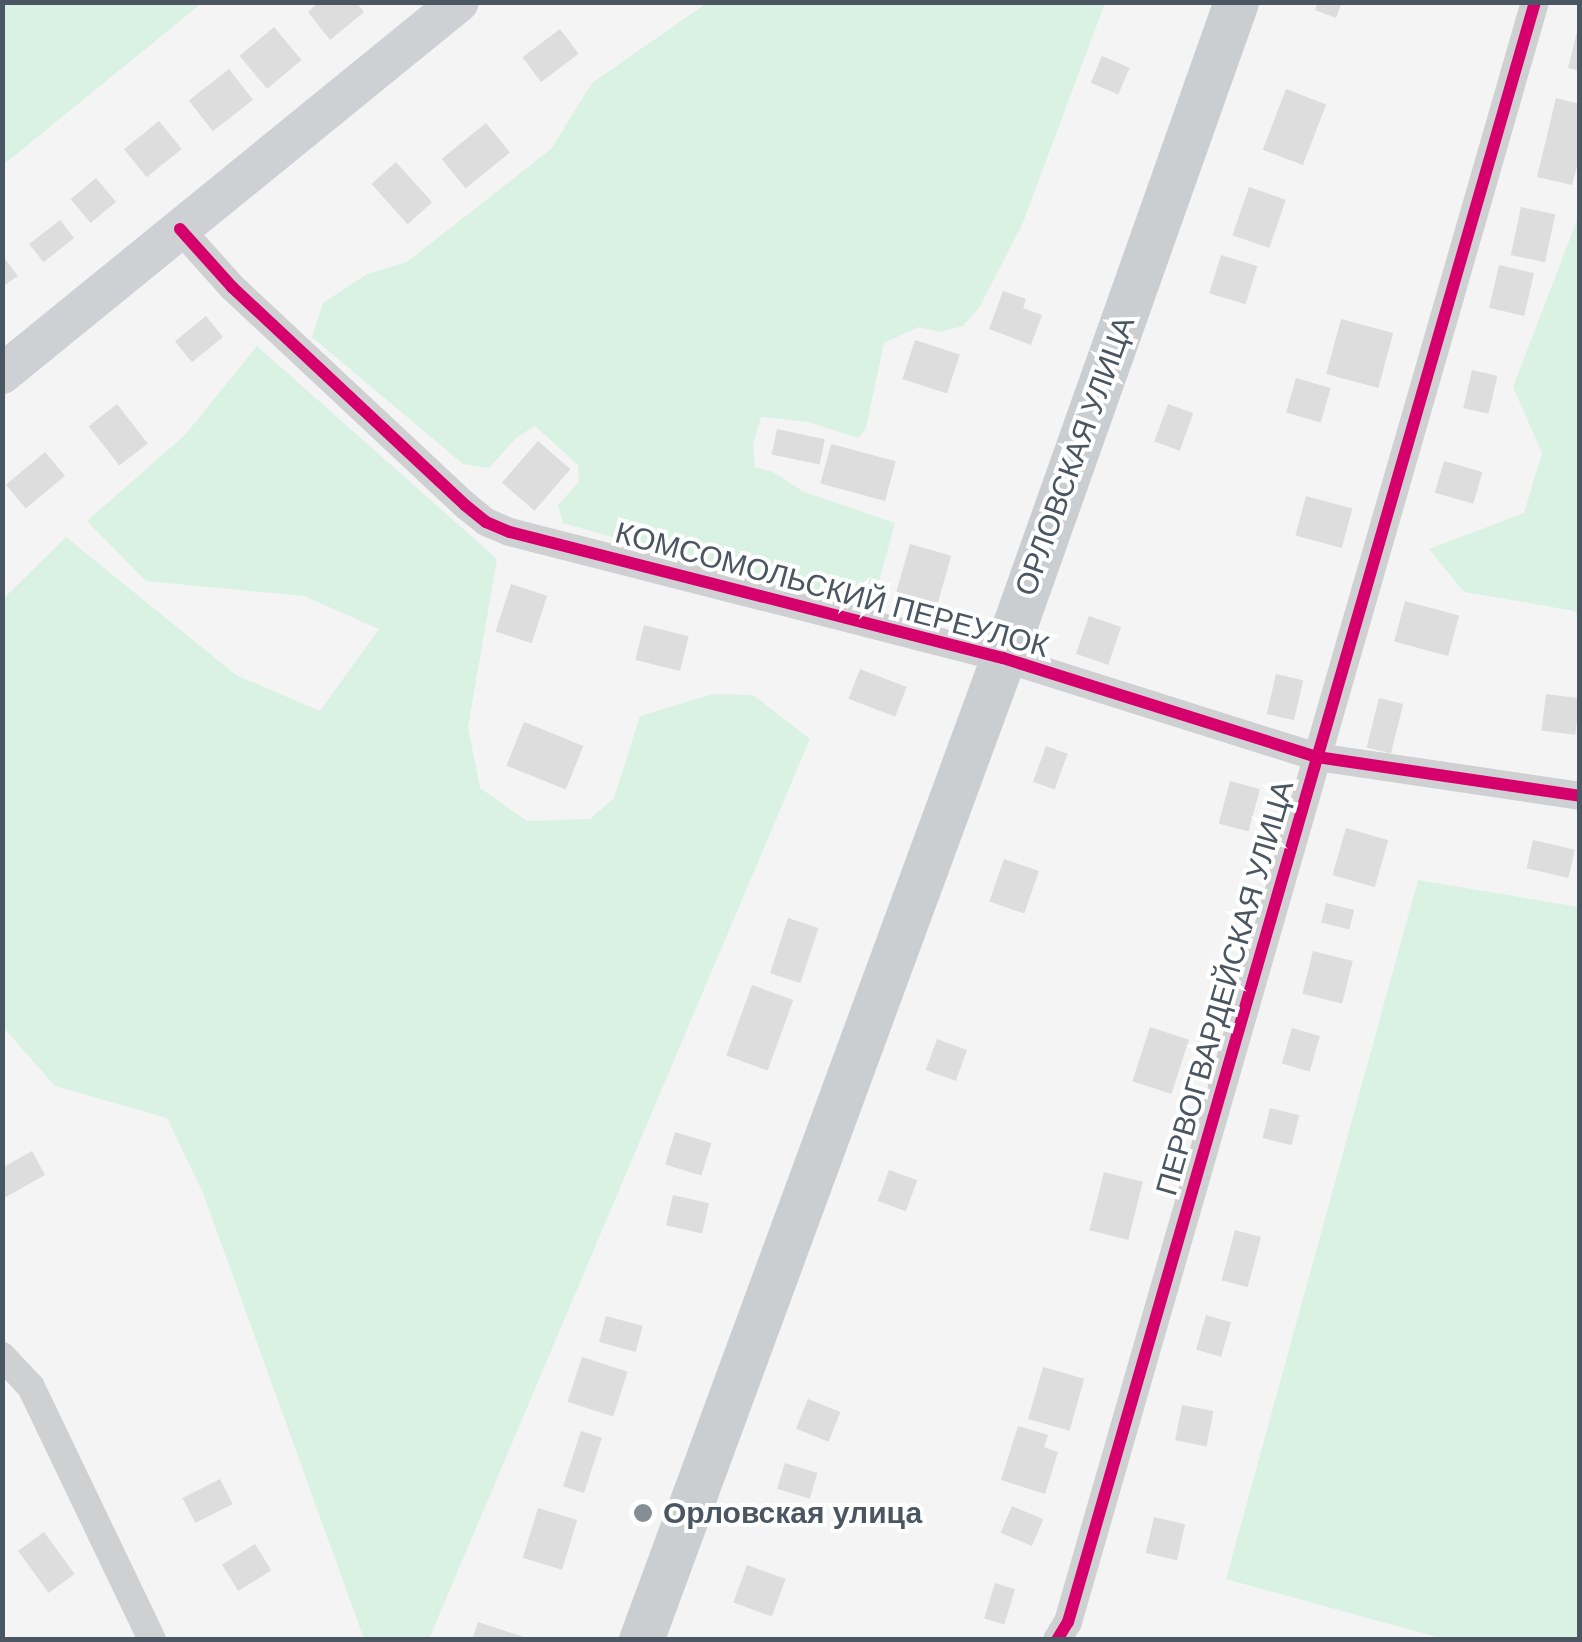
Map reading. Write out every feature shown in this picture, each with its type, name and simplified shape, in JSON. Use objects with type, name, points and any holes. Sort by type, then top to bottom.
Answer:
[{"type":"main road","points":[[2,374],[459,2]]},
{"type":"main road","name":"ОРЛОВСКАЯ УЛИЦА","points":[[641,1640],[1003,658],[1236,2]]},
{"type":"street","name":"ПЕРВОГВАРДЕЙСКАЯ УЛИЦА","points":[[1057,1640],[1068,1622],[1535,2]]},
{"type":"street","name":"КОМСОМОЛЬСКИЙ ПЕРЕУЛОК","points":[[180,229],[232,286],[486,522],[529,537],[1003,658],[1318,757],[1580,796]]},
{"type":"street","points":[[2,1356],[30,1387],[152,1640]]},
{"type":"green space","points":[[3,2],[202,2],[202,3],[3,165]]},
{"type":"green space","points":[[707,3],[1105,3],[1022,225],[979,308],[963,326],[940,332],[919,327],[884,343],[866,428],[858,438],[808,422],[761,417],[753,444],[755,467],[773,472],[804,492],[895,523],[871,610],[563,523],[558,505],[579,482],[578,465],[535,426],[517,437],[489,468],[463,464],[312,337],[323,303],[367,274],[407,262],[551,149],[592,83]]},
{"type":"green space","points":[[1579,215],[1579,619],[1575,611],[1464,592],[1429,549],[1524,513],[1542,453],[1513,387]]},
{"type":"green space","points":[[257,346],[497,559],[468,727],[480,788],[527,821],[590,819],[614,798],[640,716],[713,694],[753,695],[810,739],[429,1639],[364,1639],[203,1193],[167,1118],[55,1086],[3,1027],[3,599],[66,537],[236,675],[320,711],[379,629],[304,596],[146,581],[87,521],[185,435]]},
{"type":"green space","points":[[1418,880],[1579,907],[1579,1639],[1444,1639],[1226,1579]]},
{"type":"building","points":[[319,2],[356,2],[364,12],[330,40],[308,12]]},
{"type":"building","points":[[1318,2],[1342,2],[1336,18],[1315,10]]},
{"type":"building","points":[[274,27],[302,60],[267,89],[240,56]]},
{"type":"building","points":[[1580,28],[1580,71],[1568,68]]},
{"type":"building","points":[[560,29],[579,54],[541,82],[522,57]]},
{"type":"building","points":[[1102,56],[1130,68],[1118,94],[1091,83]]},
{"type":"building","points":[[229,69],[253,100],[213,131],[189,100]]},
{"type":"building","points":[[1286,89],[1326,104],[1303,165],[1263,150]]},
{"type":"building","points":[[1556,98],[1580,104],[1580,155],[1572,185],[1537,177]]},
{"type":"building","points":[[159,121],[182,149],[147,177],[124,149]]},
{"type":"building","points":[[486,123],[510,153],[466,188],[442,159]]},
{"type":"building","points":[[396,162],[432,202],[408,224],[371,184]]},
{"type":"building","points":[[96,178],[116,202],[91,223],[71,199]]},
{"type":"building","points":[[1249,187],[1286,200],[1269,248],[1232,235]]},
{"type":"building","points":[[1521,207],[1555,214],[1545,262],[1511,255]]},
{"type":"building","points":[[60,220],[74,238],[43,262],[29,244]]},
{"type":"building","points":[[2,255],[18,276],[2,287]]},
{"type":"building","points":[[1221,255],[1257,266],[1246,304],[1209,293]]},
{"type":"building","points":[[1499,265],[1534,273],[1524,316],[1489,308]]},
{"type":"building","points":[[1003,291],[1026,299],[1023,308],[1042,315],[1031,345],[989,329]]},
{"type":"building","points":[[206,316],[223,337],[192,362],[175,341]]},
{"type":"building","points":[[1341,319],[1393,333],[1378,388],[1326,374]]},
{"type":"building","points":[[915,340],[960,355],[947,394],[902,379]]},
{"type":"building","points":[[1472,370],[1497,376],[1489,414],[1463,408]]},
{"type":"building","points":[[1296,378],[1331,388],[1321,423],[1286,413]]},
{"type":"building","points":[[117,404],[148,443],[119,466],[89,426]]},
{"type":"building","points":[[1168,404],[1193,413],[1180,451],[1154,442]]},
{"type":"building","points":[[777,429],[825,439],[820,465],[772,454]]},
{"type":"building","points":[[538,441],[570,469],[534,511],[502,483]]},
{"type":"building","points":[[831,444],[896,461],[885,501],[820,484]]},
{"type":"building","points":[[45,452],[65,476],[26,509],[6,485]]},
{"type":"building","points":[[1444,461],[1482,472],[1473,504],[1435,493]]},
{"type":"building","points":[[1306,496],[1352,508],[1342,548],[1295,536]]},
{"type":"building","points":[[910,544],[951,556],[935,614],[893,602]]},
{"type":"building","points":[[511,584],[547,596],[532,643],[496,632]]},
{"type":"building","points":[[1405,601],[1459,615],[1448,656],[1394,642]]},
{"type":"building","points":[[1089,616],[1121,627],[1108,665],[1076,654]]},
{"type":"building","points":[[644,625],[689,636],[680,671],[635,660]]},
{"type":"building","points":[[860,669],[907,687],[895,717],[849,699]]},
{"type":"building","points":[[1276,674],[1303,680],[1294,720],[1267,714]]},
{"type":"building","points":[[1546,694],[1580,698],[1575,735],[1541,731]]},
{"type":"building","points":[[1379,698],[1403,704],[1391,754],[1367,747]]},
{"type":"building","points":[[524,722],[583,746],[566,790],[506,766]]},
{"type":"building","points":[[1046,746],[1068,754],[1055,790],[1033,782]]},
{"type":"building","points":[[1230,781],[1260,789],[1249,832],[1219,824]]},
{"type":"building","points":[[1346,828],[1388,840],[1375,887],[1332,875]]},
{"type":"building","points":[[1533,840],[1575,850],[1568,878],[1526,868]]},
{"type":"building","points":[[1004,859],[1039,871],[1024,914],[989,902]]},
{"type":"building","points":[[1326,903],[1354,910],[1349,929],[1321,922]]},
{"type":"building","points":[[788,918],[818,928],[801,983],[770,973]]},
{"type":"building","points":[[1313,951],[1353,961],[1342,1004],[1302,994]]},
{"type":"building","points":[[752,985],[793,1000],[768,1071],[726,1055]]},
{"type":"building","points":[[1150,1027],[1189,1040],[1171,1094],[1132,1081]]},
{"type":"building","points":[[1292,1028],[1320,1036],[1310,1072],[1282,1064]]},
{"type":"building","points":[[937,1039],[967,1050],[956,1081],[926,1070]]},
{"type":"building","points":[[1270,1108],[1299,1115],[1292,1145],[1263,1138]]},
{"type":"building","points":[[675,1132],[711,1143],[701,1176],[665,1165]]},
{"type":"building","points":[[32,1151],[45,1175],[2,1199],[2,1168]]},
{"type":"building","points":[[889,1170],[917,1180],[906,1211],[878,1201]]},
{"type":"building","points":[[1104,1172],[1143,1182],[1128,1240],[1089,1230]]},
{"type":"building","points":[[673,1195],[709,1203],[702,1234],[666,1225]]},
{"type":"building","points":[[1235,1230],[1261,1237],[1248,1287],[1222,1280]]},
{"type":"building","points":[[1206,1315],[1231,1322],[1221,1357],[1196,1350]]},
{"type":"building","points":[[606,1316],[643,1326],[636,1352],[599,1342]]},
{"type":"building","points":[[582,1357],[628,1372],[613,1417],[567,1402]]},
{"type":"building","points":[[1043,1367],[1084,1379],[1069,1431],[1028,1419]]},
{"type":"building","points":[[808,1399],[840,1412],[828,1442],[796,1429]]},
{"type":"building","points":[[1182,1405],[1213,1411],[1207,1446],[1175,1440]]},
{"type":"building","points":[[1018,1426],[1048,1435],[1044,1447],[1058,1452],[1045,1494],[1001,1480]]},
{"type":"building","points":[[581,1431],[602,1438],[584,1493],[563,1486]]},
{"type":"building","points":[[785,1463],[818,1473],[810,1499],[777,1489]]},
{"type":"building","points":[[220,1479],[233,1504],[195,1523],[183,1498]]},
{"type":"building","points":[[1012,1506],[1043,1519],[1032,1546],[1001,1533]]},
{"type":"building","points":[[538,1508],[577,1520],[562,1570],[523,1558]]},
{"type":"building","points":[[1154,1517],[1185,1524],[1177,1560],[1146,1553]]},
{"type":"building","points":[[44,1532],[75,1574],[49,1593],[18,1551]]},
{"type":"building","points":[[255,1544],[271,1570],[238,1591],[222,1565]]},
{"type":"building","points":[[747,1565],[786,1579],[772,1617],[733,1603]]},
{"type":"building","points":[[995,1583],[1015,1589],[1004,1625],[984,1618]]},
{"type":"building","points":[[478,1622],[530,1639],[530,1640],[472,1640]]},
{"type":"cycle path","points":[[1057,1640],[1068,1622],[1535,2]]},
{"type":"cycle path","points":[[180,229],[232,287],[465,505],[486,522],[510,532],[1003,658],[1317,757],[1580,796]]},
{"type":"place","name":"Орловская улица","points":[[643,1513]]}]
